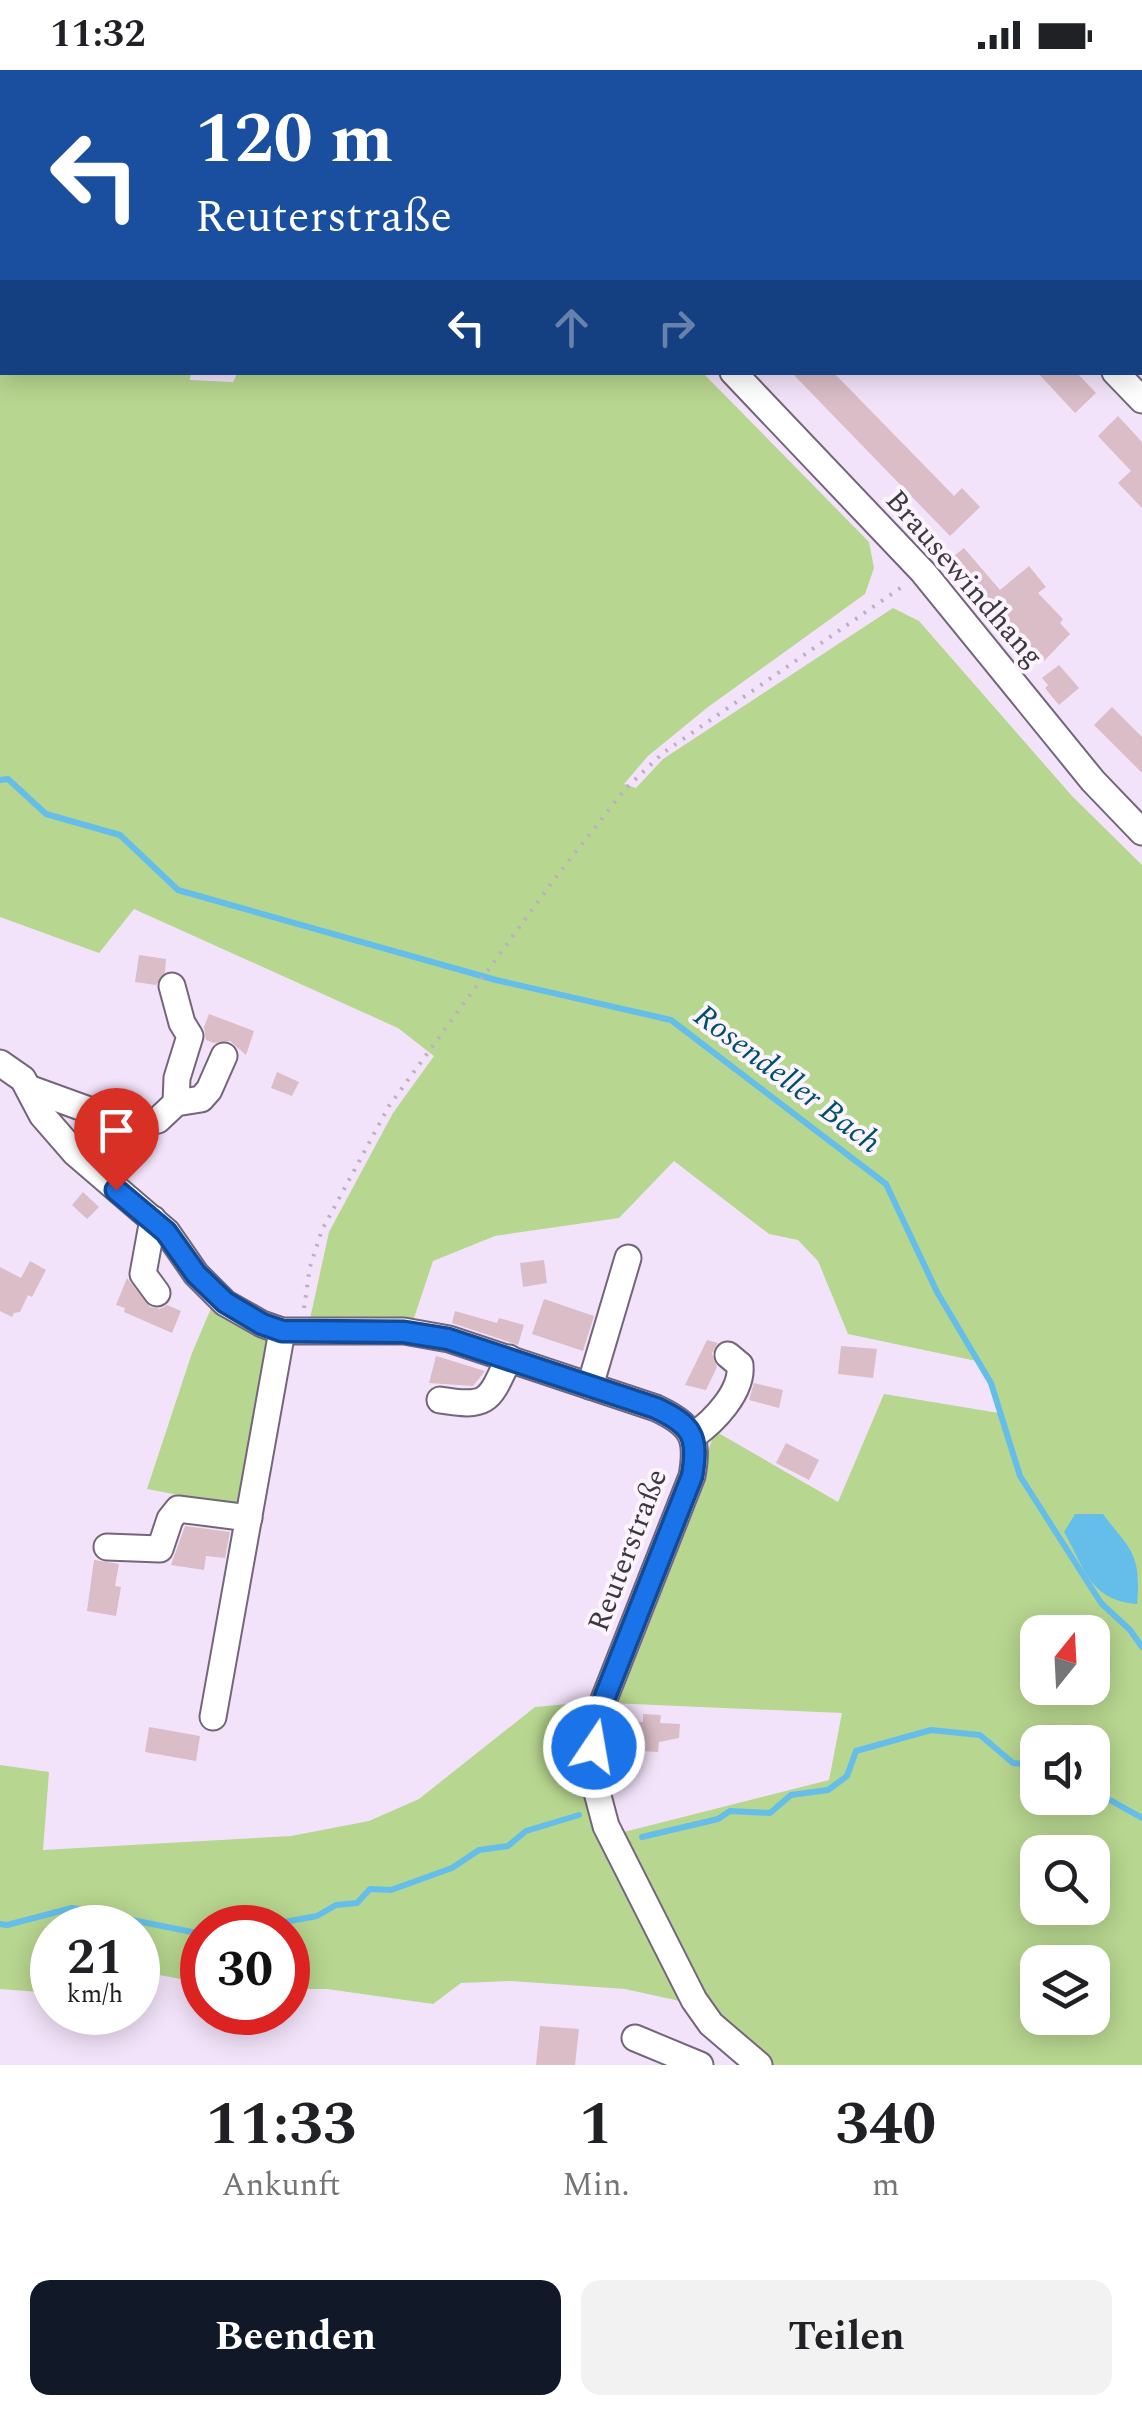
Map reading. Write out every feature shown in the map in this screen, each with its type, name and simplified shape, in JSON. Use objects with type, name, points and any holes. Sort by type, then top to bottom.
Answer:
[{"type":"street","name":"Brausewindhang","points":[[735,375],[922,572],[1093,781],[1142,832]]},
{"type":"street","points":[[1119,375],[1142,400]]},
{"type":"street","points":[[172,986],[182,1023],[190,1036],[177,1078],[176,1103]]},
{"type":"street","points":[[31,1089],[133,1126],[158,1120],[176,1103],[201,1099],[224,1056]]},
{"type":"street","name":"Reuterstraße","points":[[0,1064],[31,1089],[42,1115],[75,1152],[166,1232],[196,1274],[225,1302],[262,1324],[291,1330],[404,1332],[448,1339],[590,1386],[686,1425],[695,1449],[692,1476],[597,1717],[594,1781],[606,1826],[694,2000],[711,2024],[759,2065]]},
{"type":"street","points":[[153,1220],[142,1274],[156,1293]]},
{"type":"street","points":[[590,1386],[628,1258]]},
{"type":"street","points":[[214,1717],[249,1518],[291,1330]]},
{"type":"street","points":[[693,1436],[711,1423],[741,1376],[740,1365],[728,1354]]},
{"type":"street","points":[[440,1400],[472,1405],[486,1400],[510,1358]]},
{"type":"street","points":[[107,1547],[160,1549],[170,1519],[178,1509],[249,1518]]},
{"type":"street","points":[[636,2038],[700,2065]]},
{"type":"path","points":[[291,1330],[322,1230],[389,1106],[592,830],[653,761],[922,572]]},
{"type":"green space","points":[[0,375],[191,375],[190,380],[233,382],[236,375],[705,375],[869,542],[874,568],[865,594],[708,707],[648,756],[624,784],[636,788],[663,759],[893,608],[919,621],[1072,796],[1142,865],[1142,2065],[765,2065],[713,2022],[616,1834],[829,1780],[842,1713],[609,1703],[715,1431],[838,1502],[884,1394],[999,1413],[981,1362],[848,1334],[818,1261],[798,1240],[769,1234],[674,1161],[619,1218],[495,1236],[433,1261],[414,1318],[310,1319],[329,1232],[393,1113],[434,1056],[398,1028],[134,909],[99,953],[0,917]]},
{"type":"green space","points":[[212,1306],[269,1344],[247,1490],[238,1503],[230,1505],[147,1489],[192,1353]]},
{"type":"green space","points":[[592,1702],[583,1743],[595,1820],[689,2003],[625,1989],[511,1981],[461,1983],[433,2004],[310,1989],[310,1905],[180,1905],[180,1979],[160,1975],[160,1905],[30,1905],[30,1991],[0,1989],[0,1765],[49,1772],[43,1850],[291,1836],[369,1821],[419,1799],[535,1707]]},
{"type":"water","points":[[1075,1514],[1103,1514],[1126,1543],[1137,1572],[1137,1604],[1108,1596],[1090,1580],[1064,1532]]},
{"type":"building","points":[[794,375],[836,375],[954,496],[962,488],[980,507],[950,536]]},
{"type":"building","points":[[1040,375],[1079,375],[1096,393],[1075,413]]},
{"type":"building","points":[[1118,416],[1142,442],[1142,508],[1118,483],[1131,471],[1098,436]]},
{"type":"building","points":[[964,548],[1000,590],[1029,566],[1046,587],[1038,593],[1063,619],[1060,623],[1070,634],[1044,661],[1006,619],[996,627],[943,565]]},
{"type":"building","points":[[1059,665],[1079,688],[1059,705],[1042,678]]},
{"type":"building","points":[[1112,707],[1142,737],[1142,773],[1094,725]]},
{"type":"building","points":[[139,955],[166,959],[165,972],[156,985],[135,982]]},
{"type":"building","points":[[209,1014],[254,1031],[246,1055],[230,1041],[206,1040],[204,1027]]},
{"type":"building","points":[[277,1072],[299,1082],[292,1096],[271,1088]]},
{"type":"building","points":[[83,1192],[99,1207],[87,1219],[72,1205]]},
{"type":"building","points":[[544,1260],[547,1283],[523,1287],[520,1263]]},
{"type":"building","points":[[30,1261],[46,1270],[32,1297],[28,1295],[20,1312],[12,1317],[0,1311],[0,1267],[21,1278]]},
{"type":"building","points":[[127,1278],[150,1307],[160,1309],[167,1305],[181,1311],[172,1333],[116,1305]]},
{"type":"building","points":[[544,1299],[594,1316],[583,1351],[532,1334]]},
{"type":"building","points":[[455,1311],[497,1323],[499,1318],[524,1325],[518,1345],[452,1323]]},
{"type":"building","points":[[707,1340],[718,1343],[712,1353],[717,1367],[706,1390],[685,1385]]},
{"type":"building","points":[[841,1346],[877,1349],[873,1378],[838,1374]]},
{"type":"building","points":[[436,1356],[485,1371],[473,1386],[429,1383]]},
{"type":"building","points":[[754,1383],[783,1390],[779,1408],[749,1400]]},
{"type":"building","points":[[786,1443],[819,1460],[809,1480],[776,1463]]},
{"type":"building","points":[[185,1526],[230,1532],[225,1558],[206,1556],[204,1570],[171,1565]]},
{"type":"building","points":[[94,1560],[119,1564],[115,1586],[121,1587],[116,1616],[87,1611]]},
{"type":"building","points":[[643,1714],[661,1715],[660,1723],[680,1724],[679,1738],[659,1742],[658,1752],[641,1751],[642,1736],[634,1736],[635,1722],[643,1722]]},
{"type":"building","points":[[149,1727],[200,1736],[196,1761],[145,1752]]},
{"type":"building","points":[[540,2026],[579,2029],[575,2065],[536,2065]]},
{"type":"waterway","name":"Rosendeller Bach","points":[[0,780],[8,779],[46,814],[120,835],[178,890],[496,980],[671,1020],[886,1184],[937,1292],[991,1383],[1020,1476],[1101,1603],[1142,1647]]},
{"type":"waterway","points":[[642,1837],[718,1819],[730,1811],[770,1813],[791,1795],[828,1790],[847,1776],[856,1751],[931,1730],[980,1735],[1013,1763],[1020,1764]]},
{"type":"waterway","points":[[1110,1800],[1142,1818]]},
{"type":"waterway","points":[[310,1917],[336,1905],[357,1903],[370,1889],[391,1890],[452,1868],[479,1850],[508,1846],[526,1831],[579,1815]]},
{"type":"waterway","points":[[0,1924],[72,1908],[180,1930]]},
{"type":"route","points":[[116,1190],[166,1232],[196,1274],[225,1302],[262,1324],[282,1331],[404,1332],[448,1339],[656,1408],[686,1425],[695,1449],[692,1476],[597,1717],[594,1747]]}]
